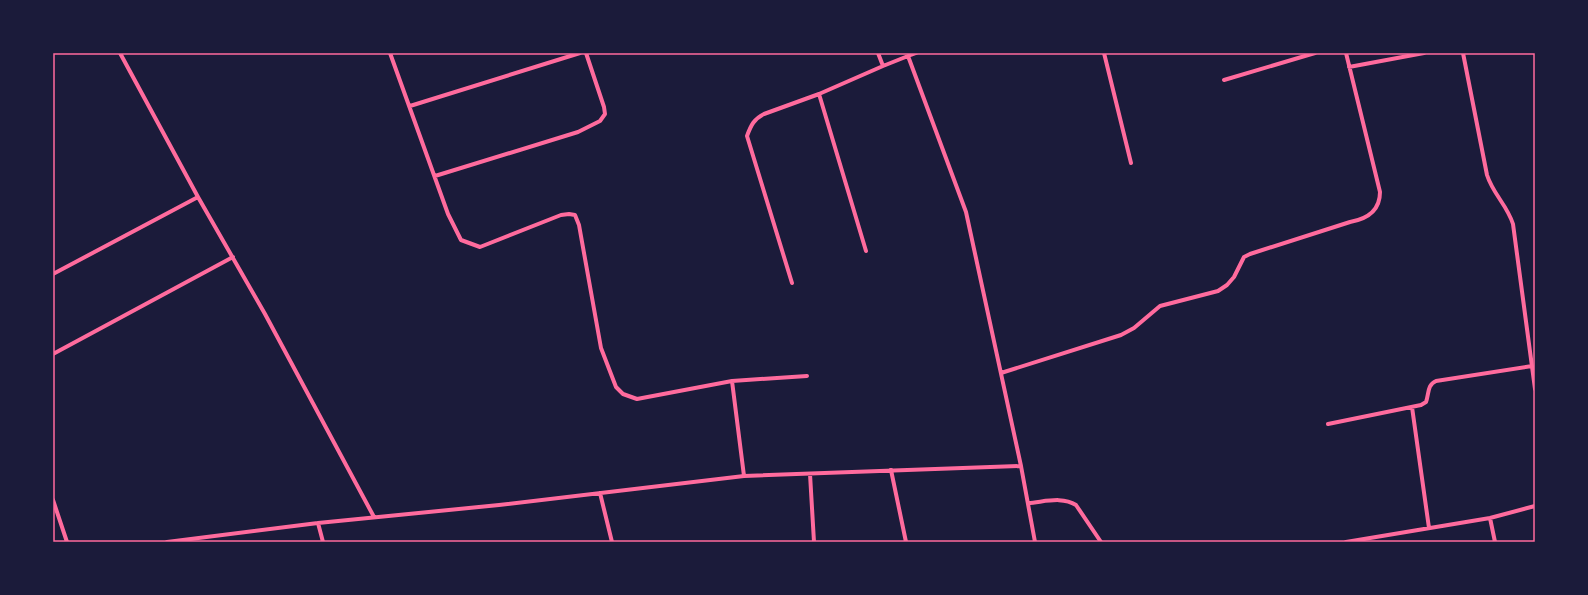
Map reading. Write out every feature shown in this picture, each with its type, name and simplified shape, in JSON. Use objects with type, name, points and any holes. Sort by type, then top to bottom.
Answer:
[{"type":"street","points":[[120,53],[198,197],[266,314],[374,517]]},
{"type":"street","points":[[390,53],[435,176],[456,231],[461,240],[469,245],[480,247],[561,215],[575,215],[580,225],[600,348],[616,387],[623,394],[637,399],[732,381],[807,376]]},
{"type":"street","points":[[410,106],[580,53]]},
{"type":"street","points":[[435,176],[578,132],[600,121],[605,114],[604,107],[586,53]]},
{"type":"street","points":[[878,53],[883,66]]},
{"type":"street","points":[[792,283],[747,136],[752,122],[756,118],[819,94],[916,53]]},
{"type":"street","points":[[1104,53],[1131,163]]},
{"type":"street","points":[[1224,80],[1315,53]]},
{"type":"street","points":[[1001,373],[1121,335],[1134,328],[1160,306],[1218,291],[1234,277],[1244,257],[1250,254],[1350,222],[1363,220],[1377,208],[1380,201],[1380,192],[1346,53]]},
{"type":"street","points":[[1349,67],[1424,53]]},
{"type":"street","points":[[1463,53],[1487,175],[1491,188],[1509,211],[1513,224],[1535,389]]},
{"type":"street","points":[[908,56],[966,212],[1022,466],[1035,542]]},
{"type":"street","points":[[819,94],[866,251]]},
{"type":"street","points":[[53,274],[198,197]]},
{"type":"street","points":[[53,354],[233,257]]},
{"type":"street","points":[[1328,424],[1412,407],[1426,402],[1432,382],[1532,366]]},
{"type":"street","points":[[732,381],[744,476]]},
{"type":"street","points":[[1412,407],[1429,528]]},
{"type":"street","points":[[167,542],[318,523],[499,505],[744,476],[1022,466]]},
{"type":"street","points":[[891,470],[906,542]]},
{"type":"street","points":[[810,474],[814,542]]},
{"type":"street","points":[[600,492],[612,542]]},
{"type":"street","points":[[53,500],[67,542]]},
{"type":"street","points":[[1028,504],[1061,500],[1076,505],[1101,542]]},
{"type":"street","points":[[1346,542],[1490,518],[1535,506]]},
{"type":"street","points":[[1490,518],[1495,542]]},
{"type":"street","points":[[318,523],[323,542]]}]
